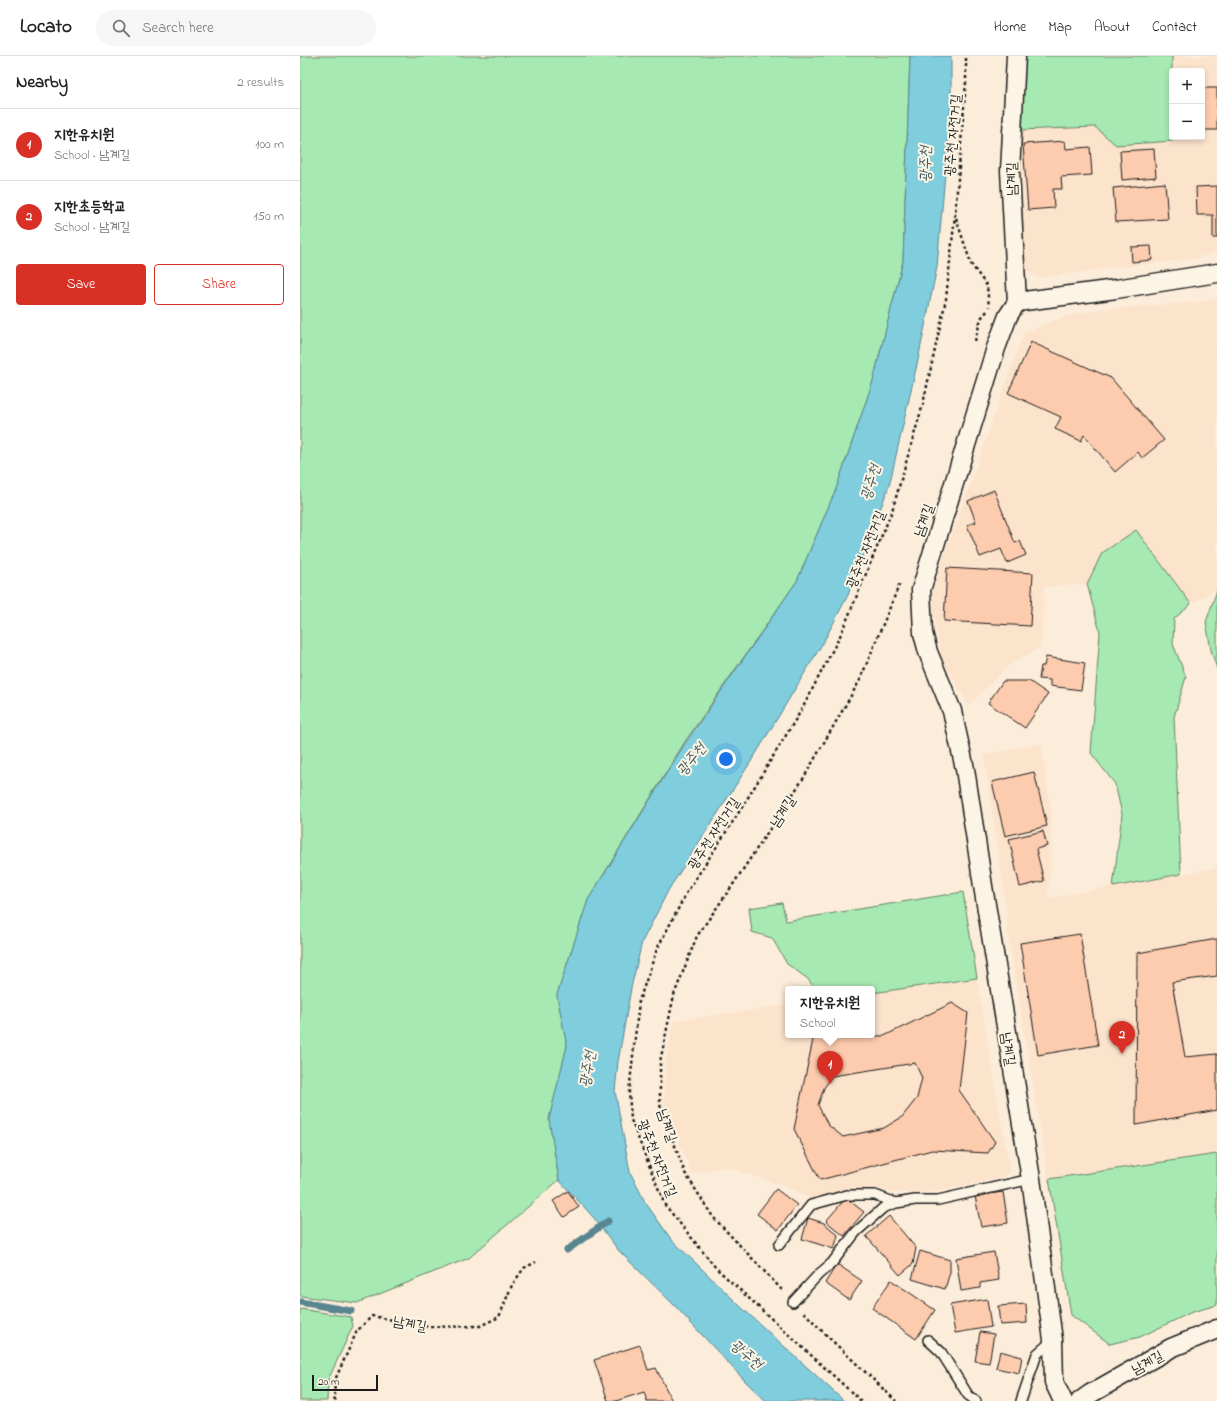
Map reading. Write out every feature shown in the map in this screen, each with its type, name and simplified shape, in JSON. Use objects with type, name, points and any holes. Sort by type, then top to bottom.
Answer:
[{"type":"street","name":"남계길","points":[[1016,56],[1010,171],[1013,309],[996,348],[922,590],[921,610],[923,632],[928,652],[952,711],[965,769],[1031,1179],[1053,1340],[1054,1382],[1063,1401]]},
{"type":"street","points":[[1013,309],[1116,289],[1217,273]]},
{"type":"street","name":"남계길","points":[[1080,1401],[1172,1348],[1217,1329]]},
{"type":"lane","points":[[793,1302],[832,1263],[861,1227],[883,1208],[896,1203],[915,1200],[938,1200],[1031,1179]]},
{"type":"lane","points":[[779,1245],[811,1205],[847,1195],[875,1195],[896,1203]]},
{"type":"lane","points":[[928,1340],[941,1352],[968,1395],[976,1401]]},
{"type":"lane","points":[[1021,1401],[1037,1354],[1053,1340]]},
{"type":"path","name":"광주천 자전거길","points":[[862,1401],[716,1268],[665,1205],[631,1120],[629,1092],[640,1000],[657,949],[687,892],[741,809],[802,709],[841,634],[892,511],[923,404],[944,306],[955,215],[966,82],[966,56]]},
{"type":"path","name":"광주천 자전거길","points":[[955,215],[971,264],[986,286],[989,308]]},
{"type":"path","points":[[973,348],[981,318],[989,308],[1013,309]]},
{"type":"path","name":"남계길","points":[[896,1401],[793,1302],[713,1217],[685,1173],[660,1105],[660,1062],[674,995],[697,936],[803,779],[860,680],[901,581]]},
{"type":"path","name":"남계길","points":[[336,1401],[334,1399],[336,1380],[357,1331],[372,1316],[429,1327],[480,1326],[499,1317],[512,1285],[524,1268],[536,1262]]},
{"type":"shaded area","points":[[1172,56],[1217,56],[1217,252],[1193,259],[1037,278],[1025,269],[1020,130],[1095,127],[1116,145],[1173,140],[1205,140],[1205,68],[1172,68]]},
{"type":"shaded area","points":[[1217,298],[1217,589],[1191,604],[1136,530],[1102,553],[1087,584],[1044,587],[1041,647],[1010,664],[969,705],[942,660],[930,597],[1024,332],[1067,316],[1102,309],[1202,302]]},
{"type":"shaded area","points":[[1041,743],[1051,811],[1051,865],[1048,898],[1217,868],[1217,1305],[1192,1312],[1140,1337],[1110,1344],[1071,1315],[1007,928],[1006,906],[984,755]]},
{"type":"shaded area","points":[[977,978],[1010,1172],[1004,1177],[930,1193],[857,1190],[836,1192],[814,1201],[785,1186],[725,1167],[692,1174],[664,1105],[665,1064],[674,1021],[785,1005],[785,1038],[875,1038],[875,993]]},
{"type":"green space","points":[[300,56],[910,56],[903,261],[873,381],[836,489],[797,581],[686,740],[588,900],[557,995],[567,1046],[549,1119],[559,1180],[469,1258],[357,1303],[300,1296]]},
{"type":"green space","points":[[1025,56],[1172,56],[1172,68],[1169,68],[1169,140],[1173,141],[1116,145],[1095,127],[1020,130]]},
{"type":"green space","points":[[1136,530],[1191,604],[1174,619],[1173,644],[1186,677],[1174,717],[1181,874],[1113,887],[1122,814],[1115,784],[1091,753],[1100,632],[1087,584],[1102,553]]},
{"type":"green space","points":[[1217,590],[1217,669],[1211,650],[1206,622]]},
{"type":"green space","points":[[963,892],[977,978],[875,993],[875,986],[813,986],[808,979],[787,964],[772,938],[752,932],[749,908],[782,903],[786,921]]},
{"type":"green space","points":[[1217,1154],[1217,1305],[1192,1312],[1140,1337],[1110,1344],[1071,1315],[1049,1179]]},
{"type":"green space","points":[[300,1309],[351,1317],[353,1326],[328,1380],[327,1401],[300,1401]]},
{"type":"water","name":"광주천","points":[[910,56],[951,56],[951,103],[937,267],[918,360],[889,486],[848,595],[824,641],[757,752],[669,889],[642,942],[631,988],[618,1062],[615,1091],[630,1172],[645,1202],[671,1239],[740,1306],[844,1401],[766,1401],[745,1381],[675,1306],[619,1251],[594,1218],[559,1180],[549,1119],[567,1046],[557,995],[588,900],[684,745],[797,581],[836,489],[873,381],[903,261]]},
{"type":"building","points":[[1205,88],[1217,88],[1217,130],[1205,130]]},
{"type":"building","points":[[1065,141],[1066,149],[1090,147],[1092,175],[1061,177],[1062,189],[1053,189],[1054,208],[1028,210],[1023,144]]},
{"type":"building","points":[[1154,149],[1156,177],[1122,180],[1120,151]]},
{"type":"building","points":[[1165,183],[1168,219],[1116,222],[1113,188]]},
{"type":"building","points":[[1217,186],[1217,238],[1213,238],[1213,215],[1197,215],[1196,187]]},
{"type":"building","points":[[1151,246],[1152,260],[1132,262],[1131,247]]},
{"type":"building","points":[[1031,342],[1111,378],[1164,440],[1142,458],[1138,452],[1115,472],[1084,435],[1081,441],[1055,429],[1061,417],[1008,393]]},
{"type":"building","points":[[994,490],[1015,543],[1020,541],[1026,555],[1007,563],[1001,549],[980,557],[967,525],[976,522],[968,501]]},
{"type":"building","points":[[947,568],[1033,573],[1030,626],[944,621]]},
{"type":"building","points":[[1046,657],[1085,663],[1081,690],[1050,686],[1050,680],[1039,679],[1041,666],[1044,666]]},
{"type":"building","points":[[1003,681],[1029,681],[1048,694],[1025,728],[988,703]]},
{"type":"building","points":[[1034,772],[1047,826],[1005,836],[992,782]]},
{"type":"building","points":[[1043,831],[1047,846],[1036,849],[1044,881],[1020,887],[1009,839]]},
{"type":"building","points":[[1080,934],[1098,1045],[1038,1055],[1020,943]]},
{"type":"building","points":[[1217,939],[1217,976],[1172,982],[1185,1057],[1217,1054],[1217,1110],[1136,1125],[1137,953]]},
{"type":"building","points":[[952,1003],[968,1013],[959,1090],[995,1142],[988,1153],[932,1150],[820,1180],[794,1129],[813,1038],[875,1038],[875,1036],[884,1036]],"holes":[[[915,1063],[922,1078],[917,1098],[902,1117],[884,1128],[843,1137],[828,1125],[818,1105],[824,1088],[832,1076]]]},
{"type":"building","points":[[776,1189],[797,1205],[778,1230],[757,1214]]},
{"type":"building","points":[[568,1191],[579,1207],[564,1217],[553,1201]]},
{"type":"building","points":[[1003,1192],[1008,1223],[981,1227],[975,1196]]},
{"type":"building","points":[[846,1198],[864,1212],[844,1236],[826,1221]]},
{"type":"building","points":[[889,1216],[916,1248],[913,1264],[900,1275],[866,1236]]},
{"type":"building","points":[[808,1218],[824,1223],[838,1235],[834,1249],[802,1239]]},
{"type":"building","points":[[920,1251],[950,1260],[950,1272],[945,1289],[912,1279]]},
{"type":"building","points":[[994,1252],[999,1280],[980,1283],[980,1288],[961,1291],[956,1258]]},
{"type":"building","points":[[837,1264],[862,1281],[849,1300],[825,1283]]},
{"type":"building","points":[[891,1280],[935,1310],[916,1339],[872,1308]]},
{"type":"building","points":[[987,1299],[991,1327],[955,1333],[950,1305]]},
{"type":"building","points":[[1026,1304],[1027,1323],[1000,1325],[998,1306]]},
{"type":"building","points":[[980,1332],[994,1334],[989,1363],[975,1361]]},
{"type":"building","points":[[640,1345],[648,1370],[656,1368],[672,1401],[647,1401],[644,1392],[616,1401],[608,1401],[594,1360]]},
{"type":"building","points":[[1000,1351],[1022,1357],[1019,1373],[996,1368]]},
{"type":"waterway","points":[[567,1250],[608,1221]]},
{"type":"waterway","points":[[300,1302],[351,1311]]},
{"type":"place","name":"지한초등학교","points":[[1122,1054]]},
{"type":"place","name":"지한유치원","points":[[830,1084]]}]
